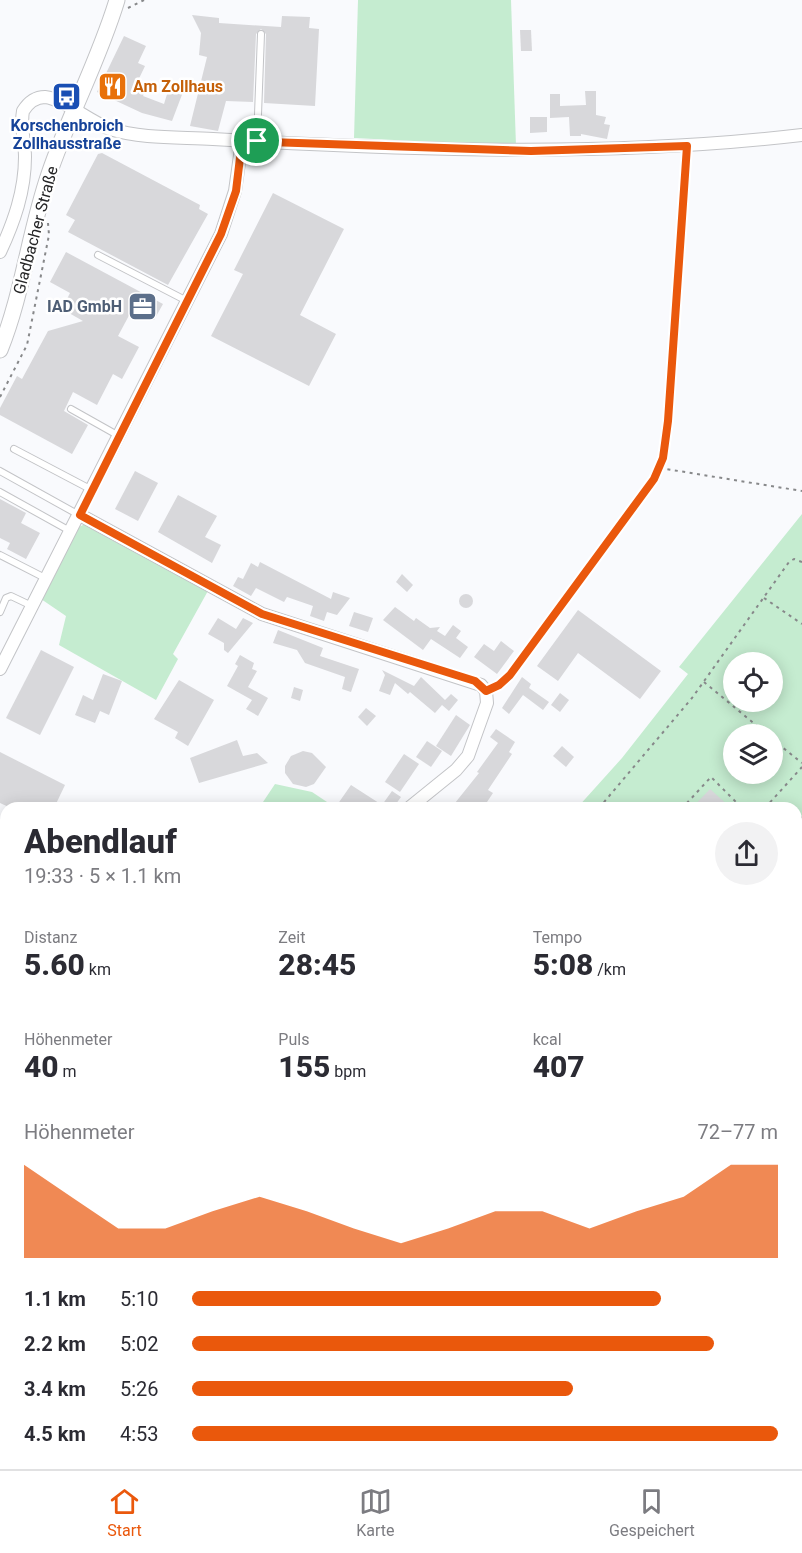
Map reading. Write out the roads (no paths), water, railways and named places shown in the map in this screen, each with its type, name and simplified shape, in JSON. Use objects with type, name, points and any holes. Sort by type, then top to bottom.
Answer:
[{"type":"street","name":"Gladbacher Straße","points":[[0,350],[18,295],[45,184],[120,5]]},
{"type":"street","name":"Gladbacher Straße","points":[[0,252],[4,231],[18,208],[23,179],[22,111],[31,101],[44,97],[74,111]]},
{"type":"street","points":[[74,111],[103,126],[126,133],[242,141],[531,151],[687,146],[802,135]]},
{"type":"street","points":[[0,669],[80,515],[227,220],[236,191],[242,141]]},
{"type":"street","points":[[80,515],[262,614],[475,681],[486,691],[486,708],[465,761],[417,802]]},
{"type":"lane","points":[[257,141],[261,34]]},
{"type":"lane","points":[[98,255],[188,301]]},
{"type":"lane","points":[[71,409],[119,436]]},
{"type":"lane","points":[[14,449],[92,490]]},
{"type":"lane","points":[[0,471],[80,515]]},
{"type":"lane","points":[[0,492],[71,531]]},
{"type":"lane","points":[[0,555],[47,579]]},
{"type":"lane","points":[[0,612],[6,598],[11,596],[33,606]]},
{"type":"place","name":"Am Zollhaus","points":[[112,86]]},
{"type":"place","name":"Korschenbroich Zollhausstraße","points":[[67,97]]},
{"type":"place","name":"IAD GmbH","points":[[143,306]]}]
